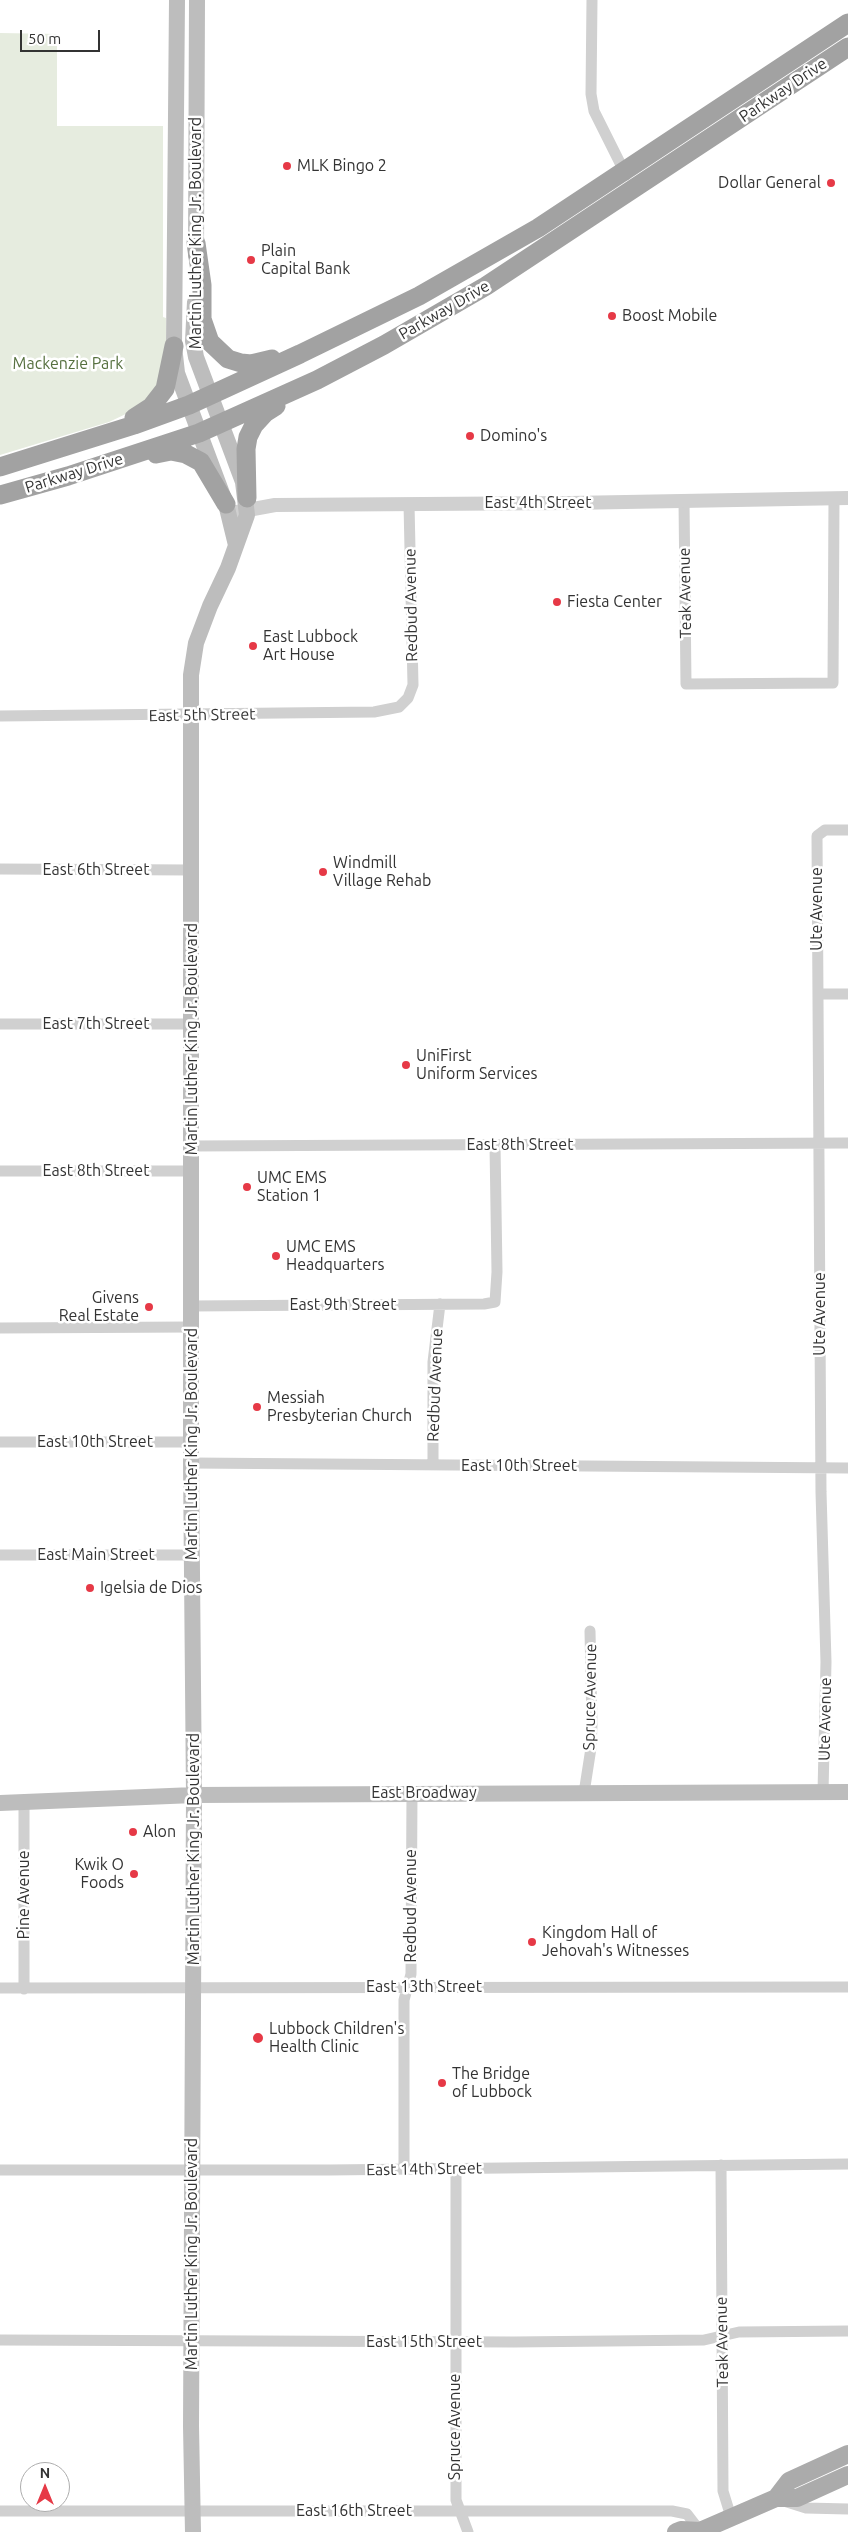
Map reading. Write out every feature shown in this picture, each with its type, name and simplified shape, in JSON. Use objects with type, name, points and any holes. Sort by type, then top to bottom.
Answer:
[{"type":"highway","name":"Parkway Drive","points":[[0,468],[189,405],[419,296],[538,228],[848,23]]},
{"type":"highway","name":"Parkway Drive","points":[[0,495],[68,476],[199,433],[317,380],[439,315],[634,190],[848,48]]},
{"type":"highway","points":[[196,243],[202,285],[202,319],[210,342],[218,351],[228,358],[251,364],[316,346]]},
{"type":"highway","points":[[86,440],[132,419],[156,402],[165,389],[174,346]]},
{"type":"highway","points":[[247,504],[246,449],[254,426],[265,413],[317,380]]},
{"type":"highway","points":[[68,476],[121,466],[160,453],[186,454],[201,462],[228,509]]},
{"type":"main road","name":"Martin Luther King Jr. Boulevard","points":[[177,0],[174,346],[177,373],[228,509],[236,545]]},
{"type":"main road","name":"Martin Luther King Jr. Boulevard","points":[[193,2532],[191,2340],[194,1795],[191,1463],[191,675],[196,643],[236,545],[247,504],[244,482],[196,358],[193,341],[196,243],[196,0]]},
{"type":"main road","name":"East Broadway","points":[[0,1802],[194,1795],[412,1792],[848,1792]]},
{"type":"main road","points":[[776,2498],[789,2481],[848,2454]]},
{"type":"main road","points":[[676,2532],[681,2530],[703,2531],[776,2498],[796,2498],[848,2475]]},
{"type":"street","points":[[592,0],[594,111],[634,190]]},
{"type":"street","name":"East 4th Street","points":[[228,509],[247,504],[409,504],[841,498]]},
{"type":"street","name":"Teak Avenue","points":[[684,501],[686,684],[832,683],[841,498]]},
{"type":"street","name":"Redbud Avenue","points":[[403,704],[413,685],[409,504]]},
{"type":"street","name":"East 5th Street","points":[[0,716],[374,712],[392,710],[403,704]]},
{"type":"street","name":"Ute Avenue","points":[[823,1792],[826,1679],[821,1468],[817,836],[825,830],[848,830]]},
{"type":"street","name":"East 6th Street","points":[[0,869],[191,870]]},
{"type":"street","points":[[818,994],[848,994]]},
{"type":"street","name":"East 7th Street","points":[[0,1024],[192,1024]]},
{"type":"street","name":"East 8th Street","points":[[192,1146],[848,1143]]},
{"type":"street","name":"East 9th Street","points":[[191,1306],[494,1302],[497,1272],[495,1145]]},
{"type":"street","name":"East 8th Street","points":[[0,1170],[192,1171]]},
{"type":"street","name":"Redbud Avenue","points":[[433,1465],[433,1362],[440,1304]]},
{"type":"street","points":[[0,1328],[191,1327]]},
{"type":"street","name":"East 10th Street","points":[[0,1442],[191,1442]]},
{"type":"street","name":"East 10th Street","points":[[191,1463],[848,1468]]},
{"type":"street","name":"East Main Street","points":[[0,1555],[192,1555]]},
{"type":"street","name":"Spruce Avenue","points":[[584,1793],[592,1732],[590,1631]]},
{"type":"street","name":"Redbud Avenue","points":[[404,2170],[404,2000],[411,1974],[412,1792]]},
{"type":"street","name":"Pine Avenue","points":[[24,1802],[24,1988]]},
{"type":"street","name":"East 13th Street","points":[[0,1988],[848,1987]]},
{"type":"street","name":"East 14th Street","points":[[0,2170],[404,2170],[848,2164]]},
{"type":"street","name":"Teak Avenue","points":[[721,2165],[723,2490],[732,2517]]},
{"type":"street","name":"Spruce Avenue","points":[[456,2169],[456,2500],[458,2511],[468,2532]]},
{"type":"street","name":"East 15th Street","points":[[0,2340],[455,2342],[704,2340],[739,2332],[848,2331]]},
{"type":"street","points":[[776,2498],[806,2508],[848,2508]]},
{"type":"street","name":"East 16th Street","points":[[0,2511],[672,2511],[687,2514],[703,2531]]},
{"type":"green space","name":"Mackenzie Park","points":[[0,33],[57,34],[57,126],[163,126],[163,317],[166,318],[166,359],[151,402],[109,422],[0,455]]},
{"type":"place","name":"MLK Bingo 2","points":[[287,166]]},
{"type":"place","name":"Dollar General","points":[[831,183]]},
{"type":"place","name":"Plain Capital Bank","points":[[251,260]]},
{"type":"place","name":"Boost Mobile","points":[[612,316]]},
{"type":"place","name":"Domino's","points":[[470,436]]},
{"type":"place","name":"Fiesta Center","points":[[557,602]]},
{"type":"place","name":"East Lubbock Art House","points":[[253,646]]},
{"type":"place","name":"Windmill Village Rehab","points":[[323,872]]},
{"type":"place","name":"UniFirst Uniform Services","points":[[406,1065]]},
{"type":"place","name":"UMC EMS Station 1","points":[[247,1187]]},
{"type":"place","name":"UMC EMS Headquarters","points":[[276,1256]]},
{"type":"place","name":"Givens Real Estate","points":[[149,1307]]},
{"type":"place","name":"Messiah Presbyterian Church","points":[[257,1407]]},
{"type":"place","name":"Igelsia de Dios","points":[[90,1588]]},
{"type":"place","name":"Alon","points":[[133,1832]]},
{"type":"place","name":"Kwik O Foods","points":[[134,1874]]},
{"type":"place","name":"Kingdom Hall of Jehovah's Witnesses","points":[[532,1942]]},
{"type":"place","name":"Lubbock Children's Health Clinic","points":[[258,2038]]},
{"type":"place","name":"The Bridge of Lubbock","points":[[442,2083]]}]
